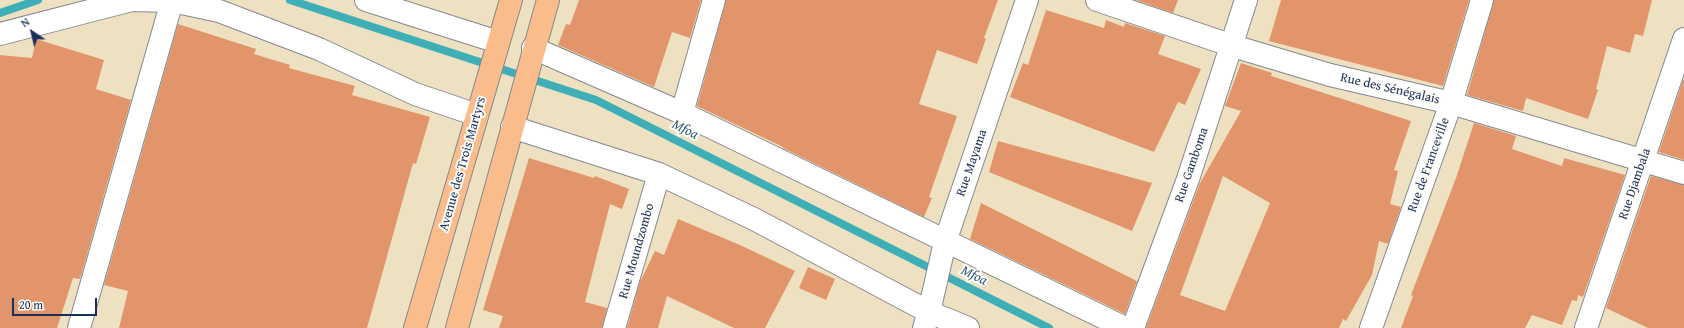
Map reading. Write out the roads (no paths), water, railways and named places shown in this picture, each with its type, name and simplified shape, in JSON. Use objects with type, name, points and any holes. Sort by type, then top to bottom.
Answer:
[{"type":"main road","name":"Avenue des Trois Martyrs","points":[[415,328],[511,0]]},
{"type":"main road","points":[[456,328],[533,48],[548,0]]},
{"type":"street","points":[[0,34],[132,0],[172,1],[219,11],[319,49],[415,94],[479,108]]},
{"type":"street","points":[[366,0],[498,42]]},
{"type":"street","points":[[682,113],[714,0]]},
{"type":"street","name":"Rue Mayama","points":[[927,320],[945,242],[1027,0]]},
{"type":"street","name":"Rue des Sénégalais","points":[[1097,0],[1233,46],[1330,75],[1451,103],[1684,173]]},
{"type":"street","name":"Rue Gamboma","points":[[1133,328],[1188,179],[1233,46],[1246,0]]},
{"type":"street","name":"Rue de Franceville","points":[[1371,328],[1451,103],[1482,0]]},
{"type":"street","points":[[79,328],[172,1]]},
{"type":"street","name":"Rue Djambala","points":[[1586,328],[1684,40]]},
{"type":"street","points":[[533,48],[682,113],[945,242],[1125,328]]},
{"type":"street","points":[[514,120],[659,174],[754,219],[927,320],[968,328]]},
{"type":"street","name":"Rue Moundzombo","points":[[614,328],[659,174]]},
{"type":"waterway","name":"Mfoa","points":[[0,13],[38,0]]},
{"type":"waterway","name":"Mfoa","points":[[290,0],[596,100],[1049,328]]}]
